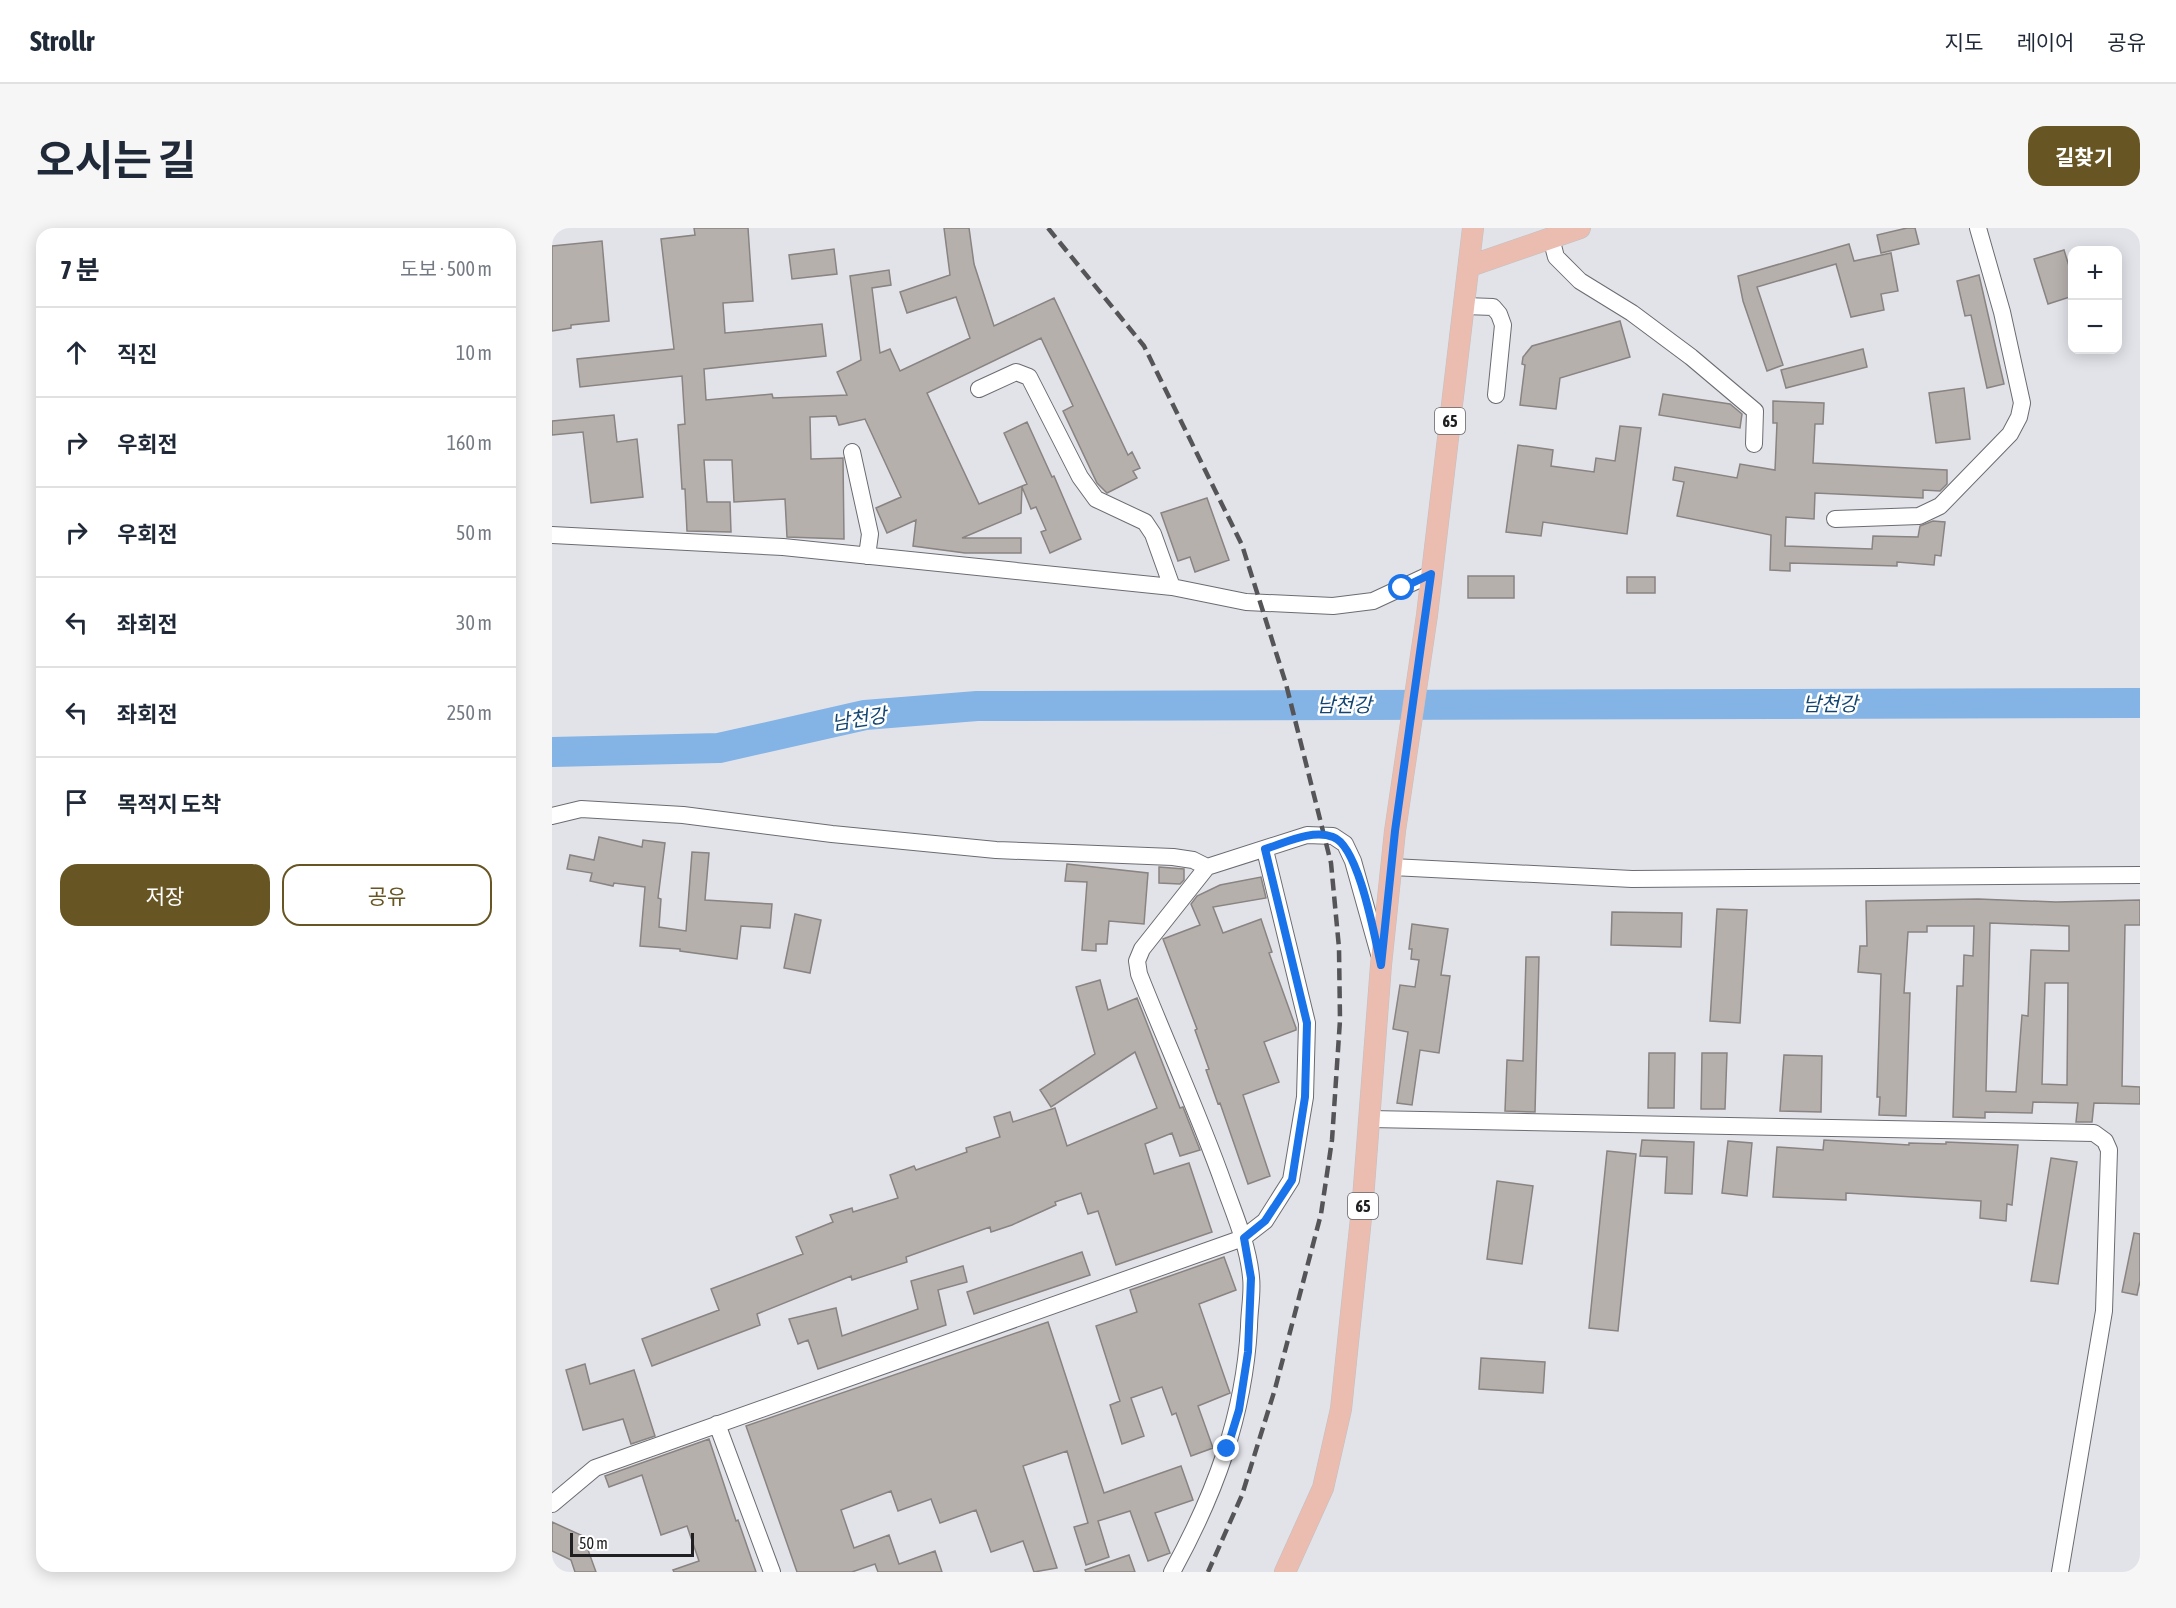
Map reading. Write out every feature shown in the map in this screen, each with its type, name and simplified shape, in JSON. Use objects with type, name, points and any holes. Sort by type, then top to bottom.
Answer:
[{"type":"main road","name":"65","points":[[1285,1572],[1323,1488],[1341,1409],[1370,1119],[1381,965],[1395,831],[1427,615],[1473,228]]},
{"type":"main road","points":[[1528,228],[1551,238]]},
{"type":"main road","points":[[1470,266],[1580,228]]},
{"type":"street","points":[[1834,519],[1919,516],[1940,506],[2010,434],[2019,417],[2022,403],[2002,312],[1978,228]]},
{"type":"street","points":[[1551,238],[1556,257],[1580,281],[1632,313],[1691,357],[1755,411],[1754,444]]},
{"type":"street","points":[[1465,306],[1493,307],[1499,314],[1503,325],[1496,395]]},
{"type":"street","points":[[979,389],[1016,372],[1029,377],[1080,477],[1096,500],[1145,522],[1153,534],[1172,587]]},
{"type":"street","points":[[852,452],[870,534],[867,556]]},
{"type":"street","points":[[552,535],[762,546],[1172,587],[1246,602],[1333,606],[1373,602],[1431,574]]},
{"type":"street","points":[[552,816],[581,809],[683,815],[832,834],[996,850],[1173,857],[1193,860],[1206,867]]},
{"type":"street","points":[[1172,1572],[1212,1487],[1239,1410],[1248,1352],[1251,1278],[1244,1238],[1199,1116],[1139,974],[1137,961],[1157,928],[1206,867],[1307,835],[1332,836],[1345,844],[1353,861],[1381,965]]},
{"type":"street","points":[[552,1504],[595,1468],[1244,1238],[1265,1221],[1292,1180],[1305,1097],[1307,1023],[1265,849]]},
{"type":"street","points":[[1392,867],[1632,879],[2140,875]]},
{"type":"street","points":[[1370,1119],[2094,1133],[2105,1141],[2109,1150],[2104,1311],[2060,1572]]},
{"type":"street","points":[[717,1424],[772,1572]]},
{"type":"building","points":[[694,228],[748,228],[753,301],[723,303],[725,333],[822,324],[826,356],[704,369],[706,400],[772,394],[773,398],[847,395],[837,372],[861,360],[850,276],[889,270],[891,285],[872,288],[880,353],[890,349],[900,371],[970,338],[956,297],[907,313],[900,292],[950,275],[944,228],[969,228],[974,264],[994,326],[1054,298],[1128,455],[1132,452],[1140,468],[1133,471],[1137,478],[1107,493],[1097,483],[1063,411],[1073,406],[1041,338],[927,393],[979,504],[1027,484],[1004,433],[1027,422],[1052,477],[1054,476],[1081,539],[1050,553],[1041,532],[1046,530],[1036,507],[1031,509],[1022,487],[1021,513],[962,538],[1021,538],[1021,553],[965,553],[913,546],[916,520],[887,533],[876,508],[901,497],[865,419],[839,425],[836,416],[810,417],[811,459],[843,458],[844,539],[787,537],[785,499],[734,502],[732,460],[704,460],[707,502],[730,502],[731,532],[687,531],[678,425],[685,424],[682,376],[580,387],[577,359],[674,349],[661,239],[695,235]]},
{"type":"building","points":[[1915,228],[1919,244],[1881,253],[1877,235]]},
{"type":"building","points":[[602,241],[609,321],[571,325],[571,328],[552,331],[552,246]]},
{"type":"building","points":[[1849,244],[1854,261],[1891,253],[1898,291],[1881,294],[1884,310],[1851,317],[1836,264],[1757,287],[1783,365],[1767,371],[1743,301],[1738,276]]},
{"type":"building","points":[[834,249],[837,274],[792,279],[789,255]]},
{"type":"building","points":[[2064,250],[2068,263],[2068,298],[2048,304],[2034,259]]},
{"type":"building","points":[[1979,275],[2004,384],[1987,388],[1971,315],[1965,316],[1957,281]]},
{"type":"building","points":[[1620,321],[1630,357],[1560,378],[1556,409],[1520,405],[1525,365],[1522,364],[1523,357],[1532,346]]},
{"type":"building","points":[[1863,349],[1867,367],[1786,388],[1781,370]]},
{"type":"building","points":[[1964,388],[1970,439],[1936,443],[1929,393]]},
{"type":"building","points":[[1663,394],[1730,404],[1742,414],[1740,428],[1659,415]]},
{"type":"building","points":[[1773,401],[1824,403],[1823,424],[1815,424],[1813,463],[1947,470],[1947,484],[1940,491],[1923,490],[1923,498],[1815,493],[1814,519],[1786,517],[1785,546],[1872,549],[1873,536],[1918,537],[1920,526],[1933,521],[1945,522],[1941,556],[1935,555],[1934,565],[1897,562],[1897,566],[1790,563],[1790,571],[1770,570],[1771,535],[1677,516],[1684,482],[1673,480],[1675,467],[1737,478],[1740,464],[1775,470],[1777,423],[1773,423]]},
{"type":"building","points":[[614,415],[617,442],[637,439],[643,497],[591,503],[583,432],[552,435],[552,421]]},
{"type":"building","points":[[1620,426],[1641,428],[1627,534],[1543,522],[1541,536],[1506,532],[1518,445],[1553,450],[1551,466],[1594,472],[1596,458],[1615,461]]},
{"type":"building","points":[[1207,498],[1229,560],[1195,572],[1190,557],[1178,561],[1161,513]]},
{"type":"building","points":[[1468,576],[1514,576],[1514,598],[1468,598]]},
{"type":"building","points":[[1627,577],[1655,577],[1655,593],[1627,593]]},
{"type":"building","points":[[599,837],[642,847],[643,840],[665,843],[658,898],[661,899],[659,927],[686,931],[692,852],[709,853],[705,900],[772,904],[770,928],[741,926],[737,959],[680,951],[680,949],[640,946],[645,887],[614,883],[613,886],[590,881],[592,873],[567,869],[570,855],[594,860]]},
{"type":"building","points":[[1067,864],[1148,873],[1144,924],[1109,921],[1107,944],[1096,944],[1096,951],[1082,950],[1087,882],[1065,881]]},
{"type":"building","points":[[1159,867],[1184,869],[1184,880],[1180,884],[1159,883]]},
{"type":"building","points":[[1261,877],[1266,898],[1213,907],[1223,933],[1261,919],[1272,952],[1269,953],[1296,1028],[1296,1030],[1264,1042],[1279,1082],[1243,1095],[1270,1176],[1248,1184],[1206,1070],[1209,1069],[1195,1030],[1197,1029],[1163,939],[1200,925],[1191,904],[1197,896],[1220,885]]},
{"type":"building","points":[[2140,900],[2140,925],[2125,925],[2122,1086],[2140,1087],[2140,1104],[2094,1103],[2092,1122],[2076,1122],[2078,1103],[2033,1102],[2032,1113],[1985,1112],[1985,1118],[1953,1117],[1957,986],[1963,986],[1964,955],[1973,956],[1974,926],[1927,926],[1927,932],[1908,932],[1904,993],[1910,993],[1906,1116],[1879,1115],[1880,1097],[1877,1097],[1881,974],[1858,972],[1860,946],[1867,946],[1866,901]],"holes":[[[1990,923],[2069,926],[2069,951],[2031,950],[2028,1016],[2022,1015],[2016,1092],[1986,1091]],[[2045,983],[2068,983],[2067,1085],[2042,1084]]]},
{"type":"building","points":[[1717,909],[1747,910],[1740,1023],[1710,1021]]},
{"type":"building","points":[[1612,912],[1682,913],[1681,947],[1611,945]]},
{"type":"building","points":[[795,914],[821,920],[810,973],[784,968]]},
{"type":"building","points":[[1412,924],[1448,929],[1441,975],[1450,976],[1439,1053],[1420,1050],[1412,1105],[1397,1103],[1408,1032],[1393,1029],[1400,985],[1415,987],[1419,960],[1411,959],[1412,949],[1409,949]]},
{"type":"building","points":[[1526,957],[1539,957],[1535,1112],[1505,1111],[1507,1060],[1523,1061]]},
{"type":"building","points":[[1100,980],[1108,1010],[1137,998],[1180,1108],[1183,1107],[1200,1150],[1180,1156],[1172,1133],[1145,1144],[1154,1174],[1189,1163],[1212,1232],[1116,1265],[1098,1211],[1088,1214],[1081,1193],[1055,1202],[1056,1205],[1012,1225],[991,1232],[990,1227],[906,1257],[907,1262],[852,1280],[851,1276],[757,1314],[760,1325],[652,1366],[642,1339],[719,1310],[711,1289],[803,1254],[796,1237],[833,1222],[830,1215],[852,1208],[853,1212],[898,1198],[890,1175],[914,1166],[916,1170],[967,1152],[966,1148],[1000,1137],[994,1117],[1010,1112],[1013,1122],[1055,1108],[1067,1146],[1157,1108],[1135,1052],[1051,1107],[1040,1090],[1095,1054],[1076,987]]},
{"type":"building","points":[[1649,1053],[1675,1053],[1674,1108],[1648,1108]]},
{"type":"building","points":[[1702,1053],[1727,1053],[1725,1109],[1701,1109]]},
{"type":"building","points":[[1784,1055],[1822,1056],[1821,1112],[1780,1111]]},
{"type":"building","points":[[1642,1140],[1694,1142],[1692,1194],[1665,1193],[1667,1157],[1640,1156]]},
{"type":"building","points":[[1824,1140],[1909,1145],[1909,1143],[1946,1144],[1946,1142],[2018,1145],[2012,1205],[2007,1204],[2006,1221],[1980,1218],[1981,1201],[1846,1193],[1846,1200],[1773,1197],[1777,1147],[1823,1150]]},
{"type":"building","points":[[1728,1141],[1752,1143],[1747,1196],[1722,1193]]},
{"type":"building","points":[[1607,1151],[1636,1154],[1618,1331],[1589,1328]]},
{"type":"building","points":[[2051,1158],[2077,1162],[2058,1284],[2031,1281]]},
{"type":"building","points":[[1497,1181],[1533,1186],[1522,1264],[1487,1259]]},
{"type":"building","points":[[2134,1233],[2140,1234],[2140,1281],[2137,1295],[2122,1292]]},
{"type":"building","points":[[1082,1252],[1090,1275],[974,1314],[967,1292]]},
{"type":"building","points":[[1224,1257],[1236,1290],[1199,1304],[1230,1393],[1198,1406],[1213,1448],[1191,1456],[1176,1413],[1172,1415],[1162,1387],[1131,1398],[1144,1436],[1122,1444],[1110,1405],[1120,1401],[1096,1326],[1137,1312],[1130,1290]]},
{"type":"building","points":[[963,1266],[967,1282],[938,1290],[946,1325],[818,1369],[808,1340],[798,1344],[789,1319],[836,1308],[842,1336],[918,1309],[911,1281]]},
{"type":"building","points":[[1048,1322],[1104,1493],[1181,1466],[1193,1500],[1155,1513],[1170,1553],[1148,1561],[1130,1511],[1098,1521],[1109,1557],[1086,1565],[1074,1527],[1088,1523],[1067,1451],[1023,1466],[1057,1568],[1034,1572],[1023,1541],[991,1552],[976,1510],[940,1523],[931,1499],[898,1511],[891,1491],[841,1510],[854,1548],[889,1535],[899,1564],[935,1551],[942,1572],[878,1572],[875,1564],[852,1572],[797,1572],[746,1426]]},
{"type":"building","points":[[1481,1358],[1545,1362],[1543,1393],[1479,1389]]},
{"type":"building","points":[[585,1364],[590,1384],[634,1370],[655,1436],[631,1444],[623,1419],[583,1430],[566,1370]]},
{"type":"building","points":[[709,1439],[736,1521],[738,1520],[756,1572],[674,1572],[673,1570],[699,1561],[687,1526],[661,1535],[642,1475],[609,1487],[605,1476]]},
{"type":"building","points":[[552,1522],[583,1536],[596,1572],[575,1572],[571,1560],[552,1551]]},
{"type":"building","points":[[1129,1555],[1135,1572],[1086,1572],[1085,1570]]},
{"type":"waterway","name":"남천강","points":[[552,752],[719,748],[865,715],[977,706],[2140,703]]},
{"type":"railway","points":[[1048,228],[1144,346],[1242,545],[1286,684],[1331,863],[1339,948],[1340,1020],[1332,1140],[1321,1214],[1275,1389],[1242,1495],[1208,1572]]},
{"type":"route","points":[[1227,1449],[1239,1410],[1248,1352],[1251,1278],[1244,1238],[1265,1221],[1292,1180],[1305,1097],[1307,1023],[1265,849],[1307,835],[1332,836],[1345,844],[1353,861],[1381,965],[1395,831],[1431,574],[1402,588]]}]
